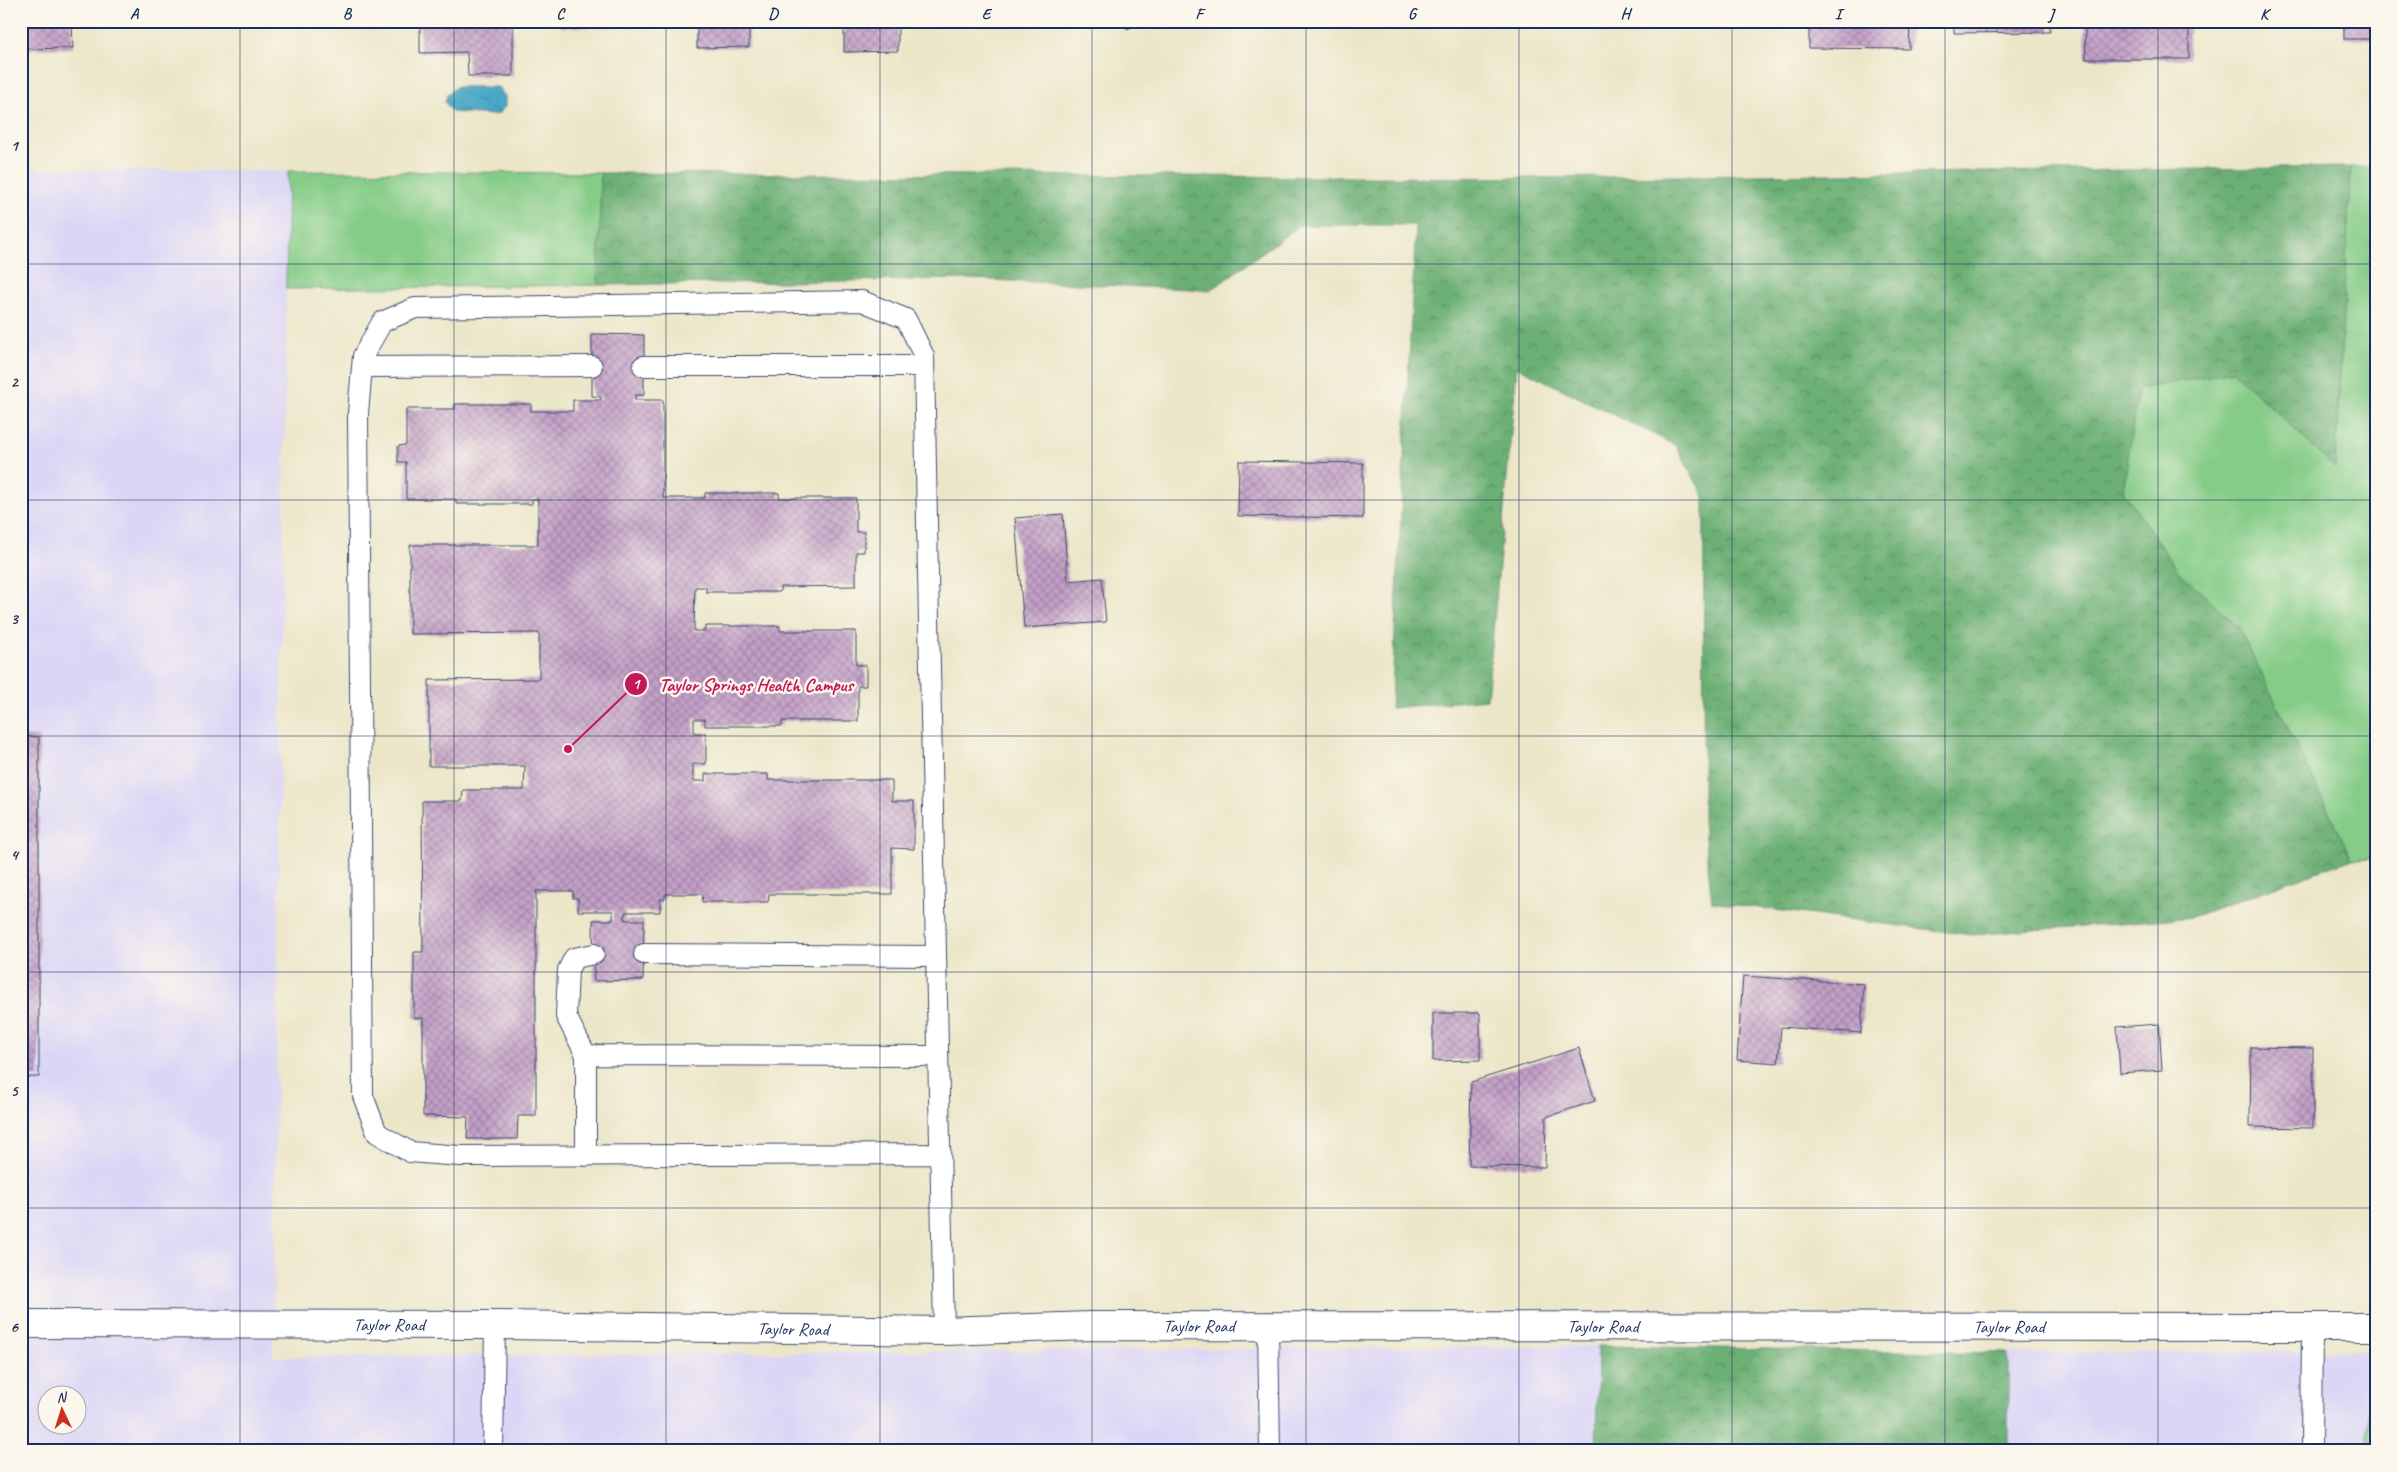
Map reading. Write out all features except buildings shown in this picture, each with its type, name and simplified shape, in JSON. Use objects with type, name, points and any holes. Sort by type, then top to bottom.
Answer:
[{"type":"main road","name":"Taylor Road","points":[[21,1324],[495,1325],[944,1331],[1090,1326],[2377,1327]]},
{"type":"lane","points":[[939,1154],[460,1156],[410,1152],[377,1133],[363,1096],[358,414],[363,356],[382,322],[414,308],[862,301],[906,319],[924,356],[936,1056],[939,1154],[944,1331]]},
{"type":"lane","points":[[362,367],[592,366]]},
{"type":"lane","points":[[643,366],[924,366]]},
{"type":"lane","points":[[586,1156],[586,1055],[566,1016],[568,970],[574,958],[594,954]]},
{"type":"lane","points":[[644,954],[934,956]]},
{"type":"lane","points":[[586,1055],[936,1056]]},
{"type":"lane","points":[[493,1451],[495,1325]]},
{"type":"lane","points":[[1268,1327],[1270,1451]]},
{"type":"lane","points":[[2311,1451],[2312,1327]]},
{"type":"shaded area","points":[[21,169],[288,171],[273,1357],[1598,1346],[1596,1451],[21,1451]]},
{"type":"shaded area","points":[[2368,1351],[2368,1451],[2008,1451],[2008,1353]]},
{"type":"green space","points":[[2351,167],[2377,167],[2377,858],[2352,859],[2239,628],[2178,571],[2123,491],[2138,389],[2233,371],[2335,467]]},
{"type":"green space","points":[[2351,167],[2335,468],[2233,371],[2138,389],[2123,491],[2178,571],[2239,628],[2352,859],[2192,917],[1972,935],[1712,902],[1703,821],[1704,496],[1675,445],[1517,367],[1487,699],[1391,708],[1416,225],[1300,225],[1211,290],[969,279],[598,285],[601,173],[1538,178]]},
{"type":"green space","points":[[288,171],[601,173],[598,285],[286,289]]},
{"type":"green space","points":[[1598,1346],[2008,1353],[2008,1451],[1596,1451]]},
{"type":"green space","points":[[2368,1351],[2377,1351],[2377,1451],[2368,1451]]},
{"type":"water","points":[[456,87],[498,87],[505,96],[505,107],[498,114],[492,115],[452,112],[445,102],[447,95]]},
{"type":"place","name":"Taylor Springs Health Campus","points":[[568,749]]}]
